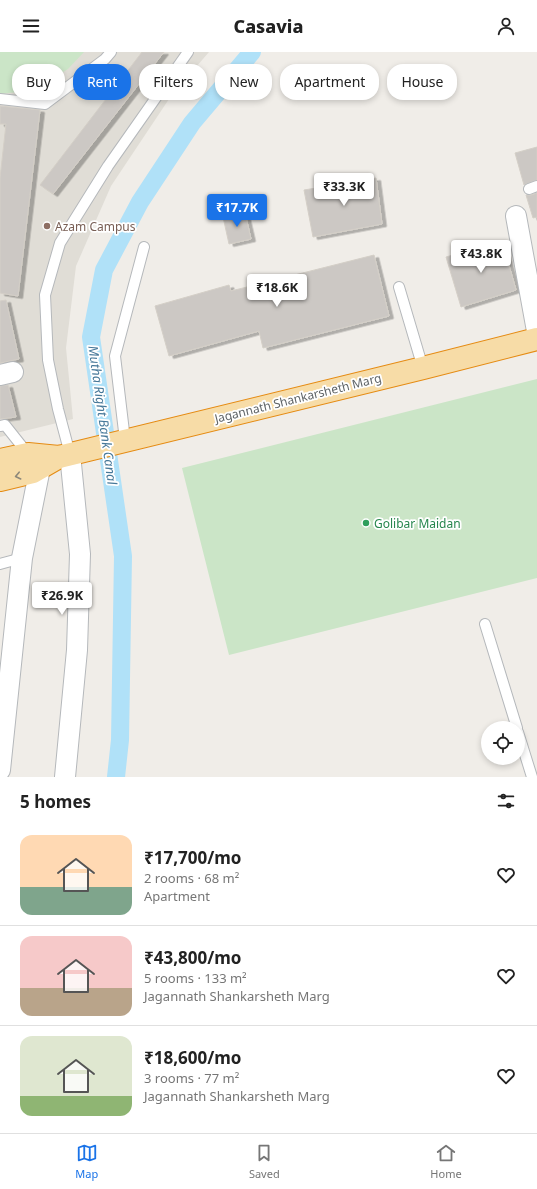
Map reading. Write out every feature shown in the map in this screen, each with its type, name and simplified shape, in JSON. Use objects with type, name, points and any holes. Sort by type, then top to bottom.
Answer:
[{"type":"highway","name":"Jagannath Shankarsheth Marg","points":[[0,460],[34,461],[64,455],[424,368],[537,339]]},
{"type":"highway","name":"Jagannath Shankarsheth Marg","points":[[0,480],[33,472],[34,461]]},
{"type":"street","points":[[516,216],[537,331]]},
{"type":"street","points":[[64,455],[80,554],[77,650],[65,777]]},
{"type":"street","points":[[0,770],[22,558],[34,461]]},
{"type":"lane","points":[[0,99],[46,104],[105,59],[111,52]]},
{"type":"lane","points":[[64,455],[58,409],[48,360],[46,296],[60,243],[108,166],[188,52]]},
{"type":"lane","points":[[125,440],[115,356],[144,247]]},
{"type":"lane","points":[[400,287],[424,368]]},
{"type":"lane","points":[[0,426],[5,425],[34,461]]},
{"type":"lane","points":[[0,564],[22,558]]},
{"type":"lane","points":[[485,624],[515,721]]},
{"type":"lane","points":[[525,754],[532,777]]},
{"type":"shaded area","name":"Azam Campus","points":[[0,52],[209,52],[199,64],[139,64],[139,100],[168,100],[111,186],[76,266],[66,348],[73,419],[0,437]]},
{"type":"green space","points":[[0,52],[84,52],[65,71],[65,64],[12,64],[12,93],[0,94]]},
{"type":"green space","name":"Golibar Maidan","points":[[537,379],[537,578],[229,655],[182,468]]},
{"type":"building","points":[[142,52],[164,52],[155,64],[139,64],[139,84],[131,94],[131,66]]},
{"type":"building","points":[[105,100],[126,100],[53,194],[40,185]]},
{"type":"building","points":[[0,106],[40,110],[18,296],[0,293],[0,178],[6,124],[0,124]]},
{"type":"building","points":[[537,147],[537,180],[524,185],[515,153]]},
{"type":"building","points":[[376,178],[382,224],[313,237],[304,190]]},
{"type":"building","points":[[537,193],[537,217],[533,218],[526,195]]},
{"type":"building","points":[[245,213],[251,239],[229,244],[223,217]]},
{"type":"building","points":[[502,241],[516,290],[461,307],[446,257]]},
{"type":"building","points":[[374,255],[389,316],[263,348],[259,331],[169,356],[155,306],[229,285],[231,291]]},
{"type":"building","points":[[6,300],[19,359],[0,363],[0,301]]},
{"type":"building","points":[[8,385],[16,417],[0,419],[0,386]]},
{"type":"waterway","name":"Mutha Right Bank Canal","points":[[116,777],[120,740],[123,556],[91,337],[104,270],[140,202],[192,123],[252,52]]},
{"type":"place","name":"Azam Campus","points":[[47,226]]},
{"type":"place","name":"Golibar Maidan","points":[[366,523]]}]
